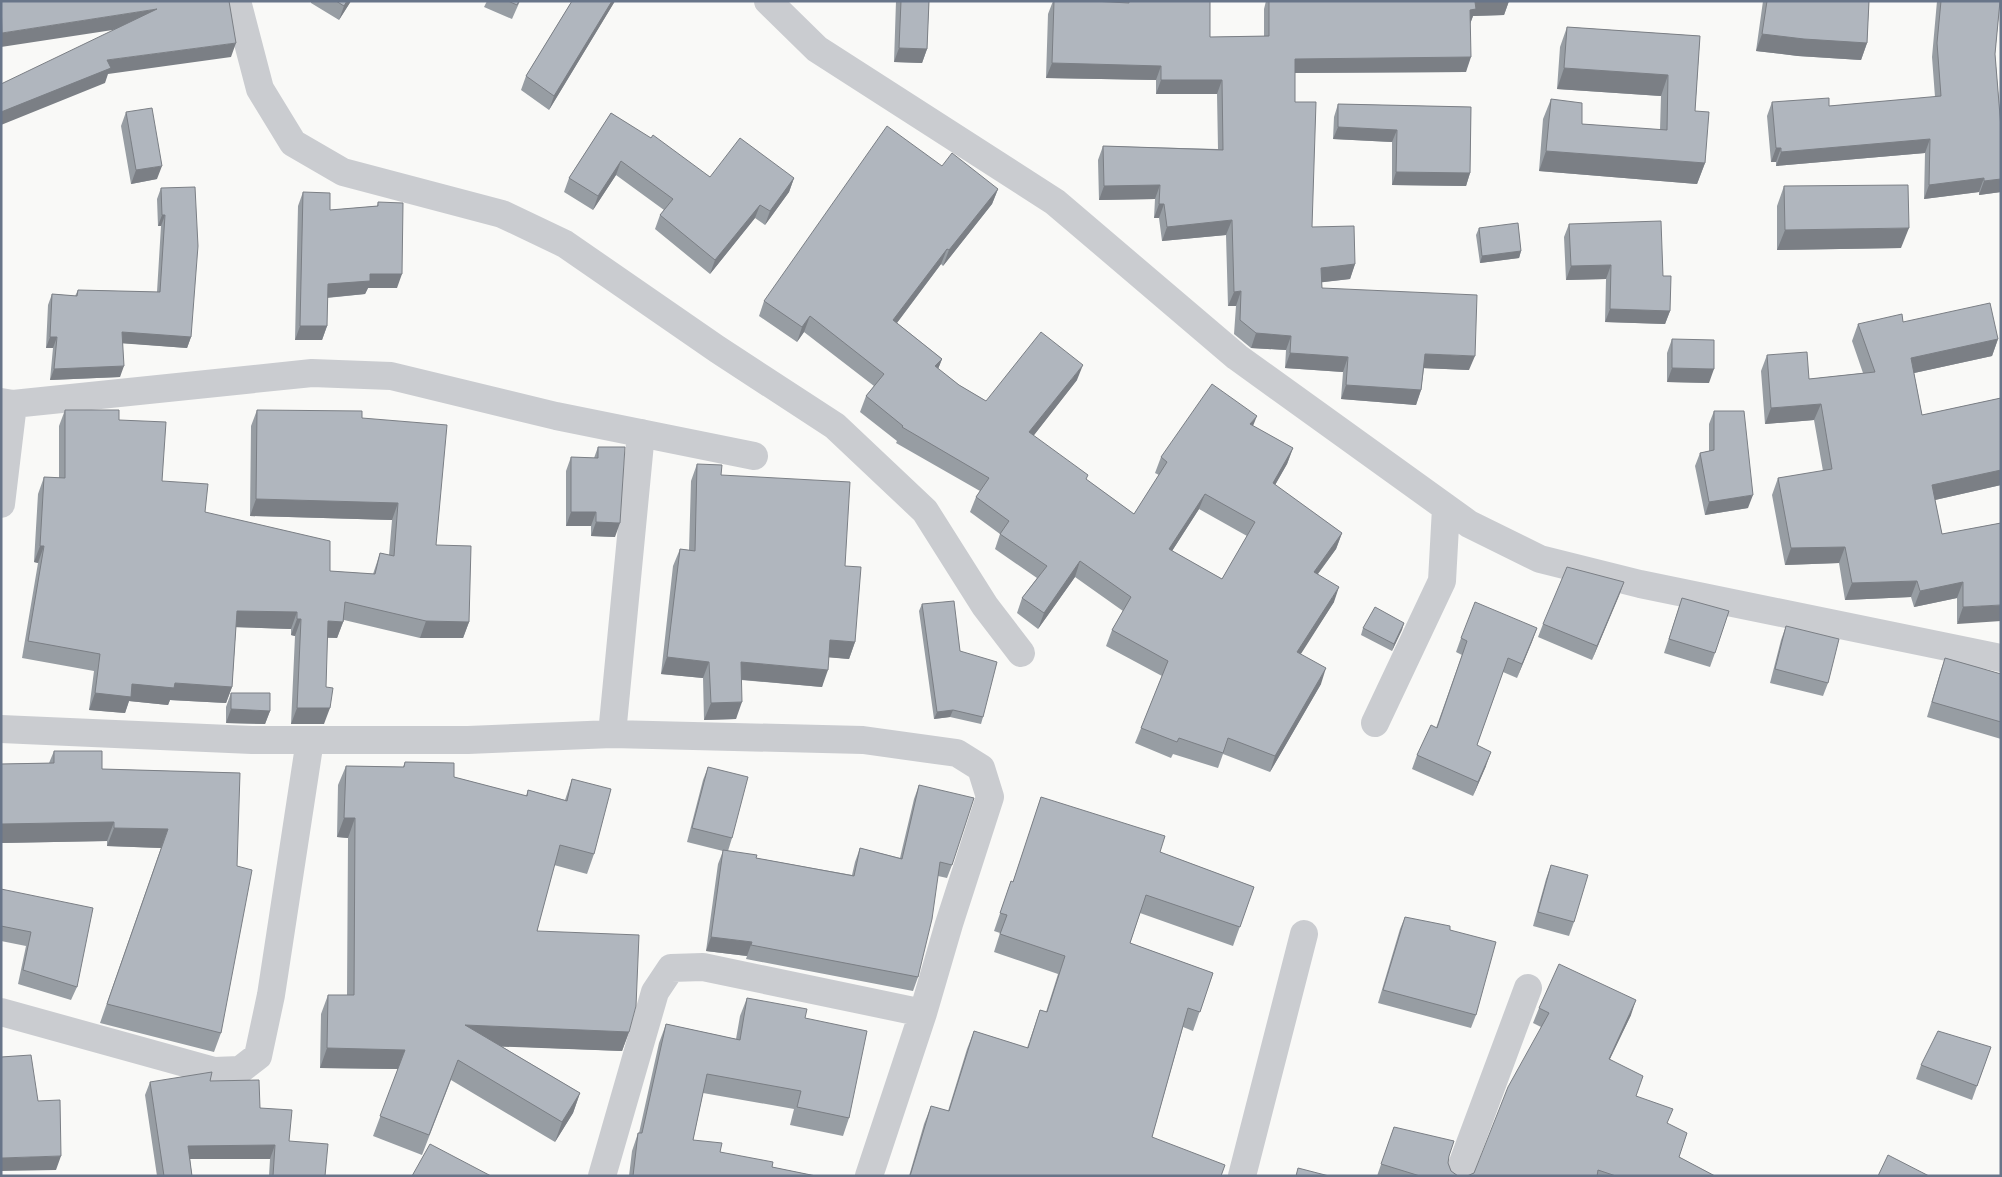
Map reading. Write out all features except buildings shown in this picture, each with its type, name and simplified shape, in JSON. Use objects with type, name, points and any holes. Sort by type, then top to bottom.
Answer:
[{"type":"street","points":[[237,1],[260,89],[293,144],[343,172],[502,214],[565,244],[717,349],[835,426],[926,511],[985,606],[1022,653]]},
{"type":"street","points":[[768,1],[817,48],[1055,202],[1237,357],[1469,524],[1540,559],[1640,584],[2001,658]]},
{"type":"street","points":[[1,504],[7,403],[312,372],[391,376],[556,416],[754,456]]},
{"type":"street","points":[[612,734],[641,433]]},
{"type":"street","points":[[1376,723],[1442,581],[1446,508]]},
{"type":"street","points":[[1,729],[252,740],[468,740],[612,734],[863,740],[957,754],[981,768],[990,797],[923,1013],[869,1176]]},
{"type":"street","points":[[1,1012],[214,1071],[240,1070],[258,1056],[271,995],[310,740]]},
{"type":"street","points":[[1242,1176],[1304,934]]},
{"type":"street","points":[[602,1176],[655,992],[671,968],[703,967],[923,1013]]},
{"type":"street","points":[[1458,1176],[1528,988]]}]
